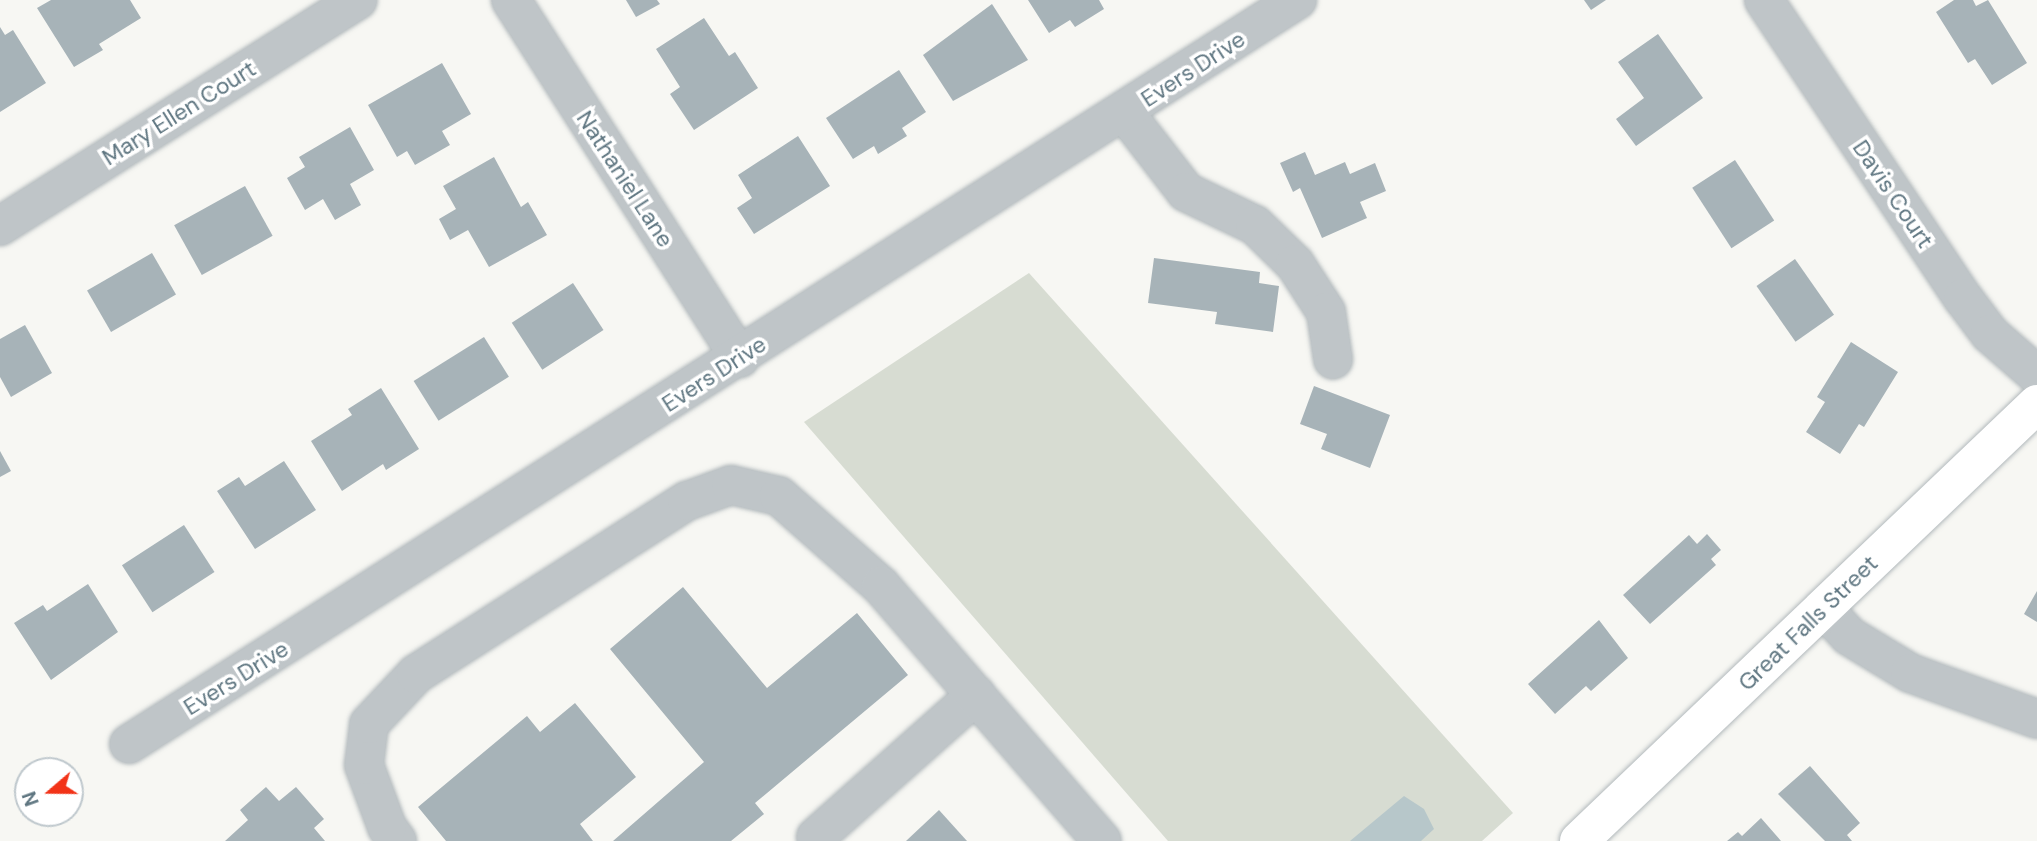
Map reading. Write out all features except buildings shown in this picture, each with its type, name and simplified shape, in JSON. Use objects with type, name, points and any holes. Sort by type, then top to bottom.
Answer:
[{"type":"main road","name":"Great Falls Street","points":[[1579,841],[2037,404]]},
{"type":"street","name":"Mary Ellen Court","points":[[0,226],[357,0]]},
{"type":"street","name":"Nathaniel Lane","points":[[511,0],[740,358]]},
{"type":"street","name":"Evers Drive","points":[[130,744],[1125,113],[1297,0]]},
{"type":"street","name":"Davis Court","points":[[1764,0],[1963,298],[1990,334],[2037,375]]},
{"type":"street","points":[[1125,113],[1186,192],[1255,225],[1295,264],[1326,312],[1333,359]]},
{"type":"street","points":[[397,841],[387,827],[364,765],[369,724],[416,674],[687,501],[732,485],[779,496],[881,586],[1102,841]]},
{"type":"street","points":[[1823,608],[1849,636],[1910,673],[2037,719]]},
{"type":"street","points":[[816,837],[976,695]]},
{"type":"shaded area","points":[[1029,273],[1513,813],[1482,841],[1168,841],[804,422]]},
{"type":"shaded area","points":[[1404,796],[1424,809],[1434,829],[1421,841],[1350,841]]}]
